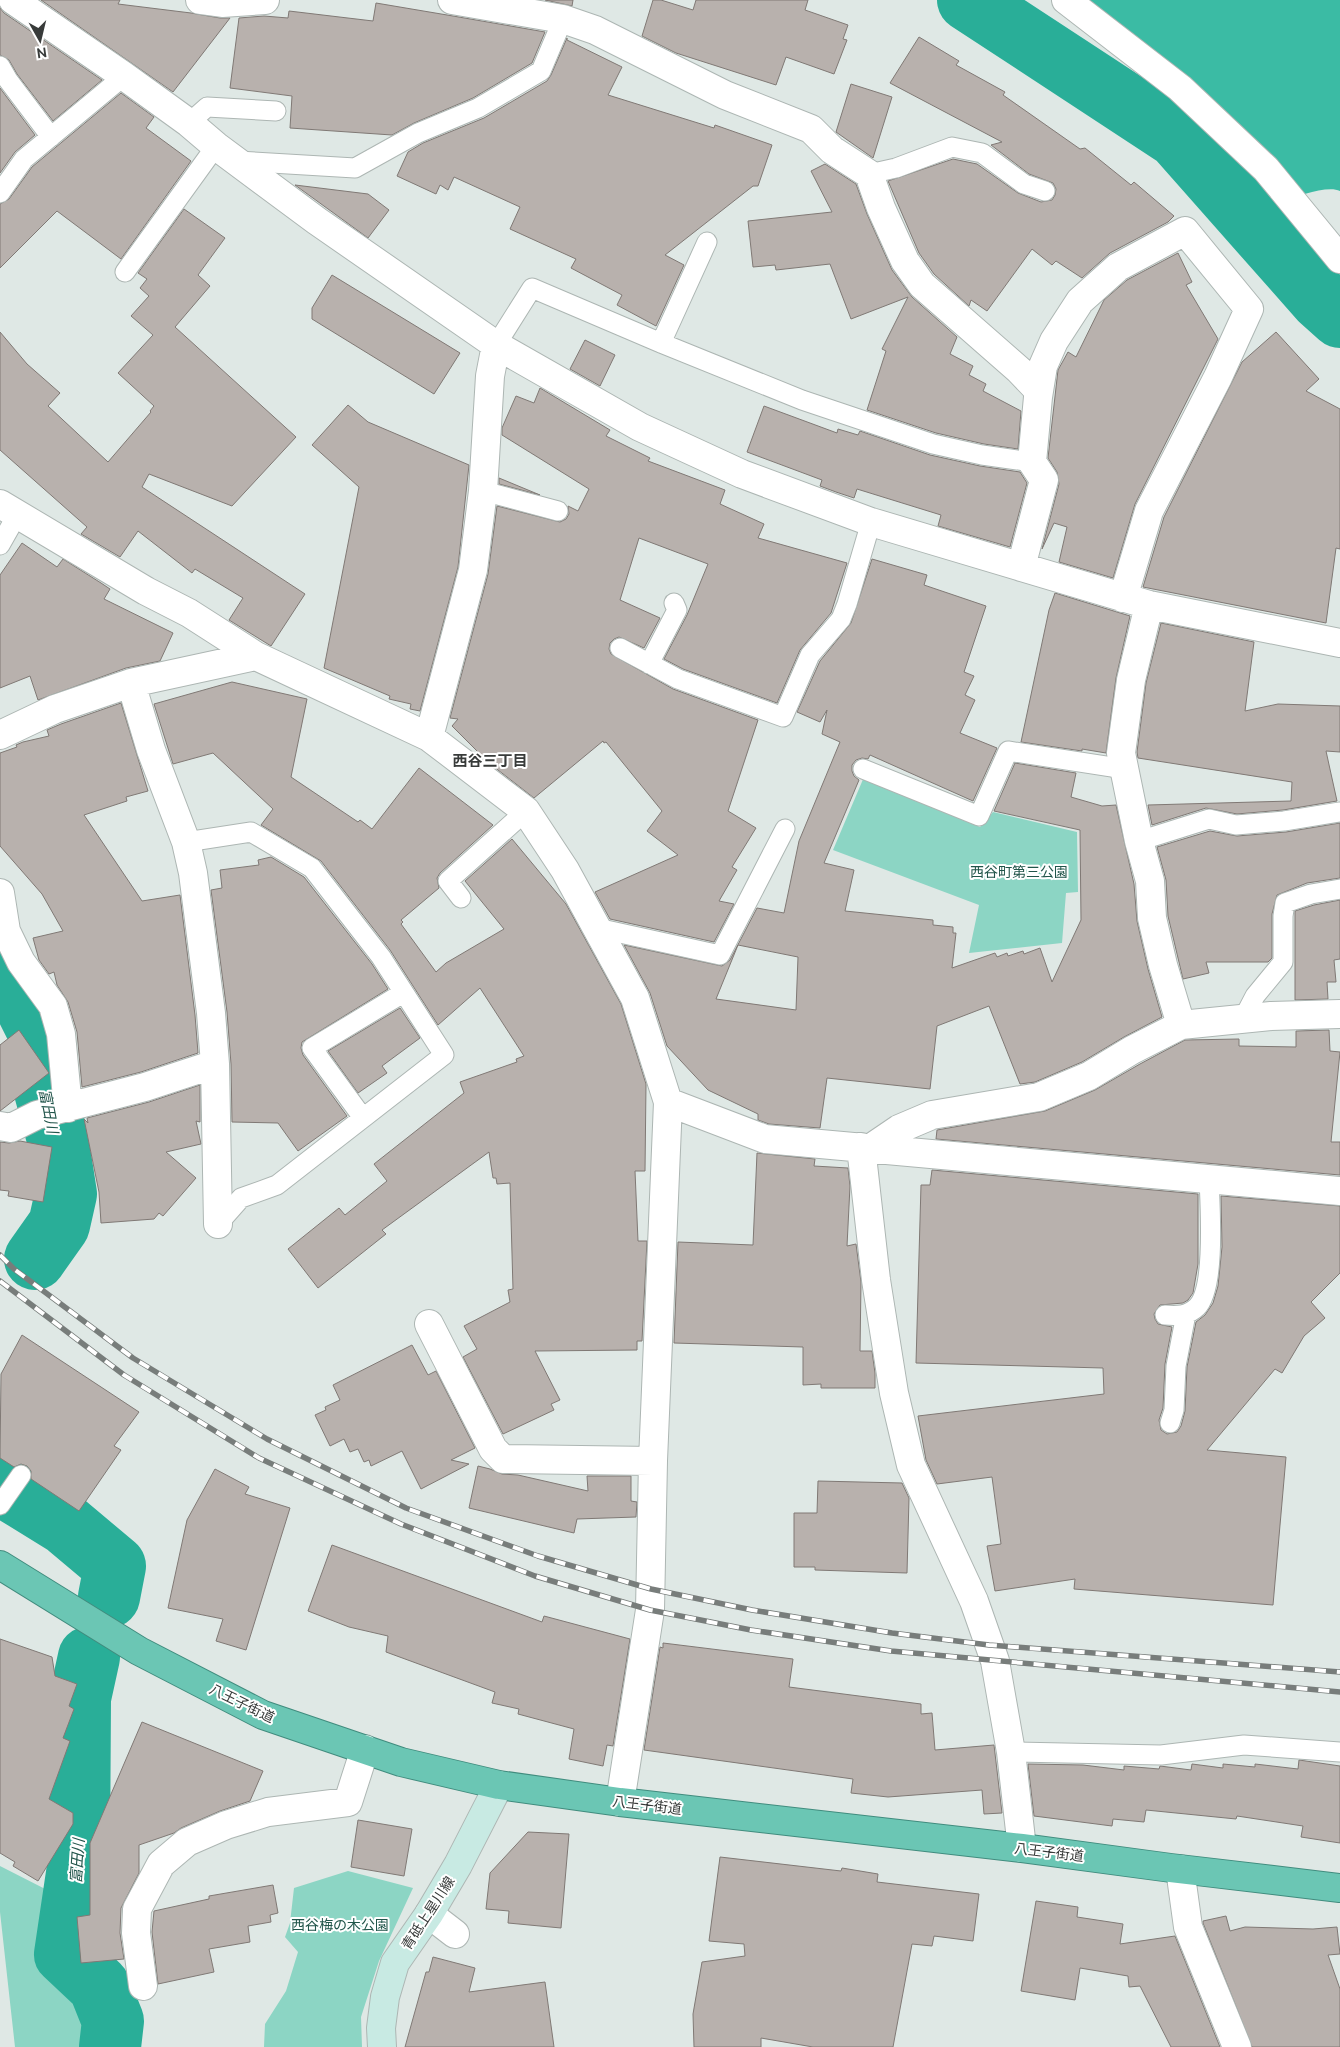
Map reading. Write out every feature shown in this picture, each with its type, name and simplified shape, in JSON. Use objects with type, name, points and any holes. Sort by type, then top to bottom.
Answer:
[{"type":"highway","name":"八王子街道","points":[[0,1565],[138,1651],[263,1715],[401,1762],[499,1785],[620,1802],[1022,1848],[1340,1888]]},
{"type":"main road","name":"青砥上星川線","points":[[382,2047],[381,2028],[385,1997],[395,1963],[429,1914],[458,1865],[499,1785]]},
{"type":"street","points":[[13,0],[189,123],[226,154],[317,221],[496,345],[640,427],[742,474],[871,522],[1149,605],[1340,643]]},
{"type":"street","points":[[200,0],[222,3],[265,0]]},
{"type":"street","points":[[452,0],[563,19],[595,30],[725,95],[811,129],[832,150],[869,174],[881,208],[905,261],[922,285],[1019,370],[1039,391]]},
{"type":"street","points":[[1066,0],[1180,88],[1258,163],[1340,259]]},
{"type":"street","points":[[1021,567],[1044,480],[1032,462],[1043,366],[1054,341],[1080,301],[1118,267],[1185,231],[1249,309],[1218,377],[1149,511],[1123,598]]},
{"type":"street","points":[[429,737],[473,570],[483,491],[490,376],[496,345]]},
{"type":"street","points":[[9,510],[146,591],[189,613],[256,656],[429,737],[526,811],[565,870],[635,998],[668,1102],[653,1462],[651,1589],[648,1629],[620,1802]]},
{"type":"street","points":[[1149,605],[1131,680],[1121,754],[1139,841],[1150,881],[1152,918],[1181,1026]]},
{"type":"street","points":[[0,735],[55,709],[131,683],[256,656]]},
{"type":"street","points":[[131,683],[151,750],[186,842],[194,873],[211,1013],[218,1224]]},
{"type":"street","points":[[0,893],[6,931],[17,954],[53,1006],[61,1034],[55,1111]]},
{"type":"street","points":[[866,1148],[899,1129],[932,1115],[1038,1097],[1089,1076],[1132,1050],[1181,1026],[1243,1019],[1340,1014]]},
{"type":"street","points":[[0,1126],[11,1128],[55,1111],[146,1087],[214,1064]]},
{"type":"street","points":[[668,1102],[765,1139],[1340,1191]]},
{"type":"street","points":[[866,1148],[876,1280],[894,1393],[911,1465],[974,1601],[994,1661],[1011,1752],[1022,1848]]},
{"type":"street","points":[[428,1324],[493,1449],[503,1459],[653,1462]]},
{"type":"street","points":[[143,1986],[136,1933],[137,1909],[161,1864],[187,1842],[226,1825],[268,1812],[348,1802],[365,1749]]},
{"type":"street","points":[[1180,1869],[1188,1927],[1237,2047]]},
{"type":"street","points":[[429,1914],[455,1934]]},
{"type":"lane","points":[[125,272],[226,154],[355,168],[418,133],[478,108],[541,71],[563,19]]},
{"type":"lane","points":[[0,66],[8,80],[51,137]]},
{"type":"lane","points":[[0,192],[24,159],[124,76]]},
{"type":"lane","points":[[189,123],[207,107],[276,111]]},
{"type":"lane","points":[[869,174],[896,168],[952,147],[982,153],[1024,184],[1045,191]]},
{"type":"lane","points":[[661,343],[707,242]]},
{"type":"lane","points":[[496,345],[532,288],[802,400],[933,444],[982,456],[1032,462]]},
{"type":"lane","points":[[483,491],[558,511]]},
{"type":"lane","points":[[0,545],[9,510]]},
{"type":"lane","points":[[620,648],[678,678],[783,717],[810,655],[841,619],[848,604],[871,522]]},
{"type":"lane","points":[[650,664],[677,610],[674,603]]},
{"type":"lane","points":[[864,769],[979,816],[1008,751],[1125,769]]},
{"type":"lane","points":[[460,898],[448,881],[526,811]]},
{"type":"lane","points":[[1139,841],[1209,819],[1236,824],[1284,821],[1340,812]]},
{"type":"lane","points":[[597,928],[720,955],[785,829]]},
{"type":"lane","points":[[186,842],[251,832],[312,868],[381,957],[403,994],[444,1055],[277,1185],[240,1198],[218,1224]]},
{"type":"lane","points":[[1243,1019],[1255,996],[1283,962],[1283,916],[1285,903],[1311,894],[1340,888]]},
{"type":"lane","points":[[362,1118],[312,1048],[403,994]]},
{"type":"lane","points":[[1165,1314],[1178,1316],[1186,1314],[1198,1306],[1206,1290],[1211,1220],[1208,1179]]},
{"type":"lane","points":[[1170,1423],[1174,1410],[1176,1366],[1186,1314]]},
{"type":"lane","points":[[0,1505],[20,1478]]},
{"type":"lane","points":[[1011,1752],[1162,1755],[1244,1745],[1340,1752]]},
{"type":"green space","points":[[1084,0],[1340,0],[1340,191],[1320,190],[1283,200],[1174,108]]},
{"type":"green space","name":"西谷町第三公園","points":[[864,777],[980,827],[993,812],[1077,832],[1078,892],[1066,893],[1062,943],[969,953],[979,905],[833,850]]},
{"type":"green space","points":[[0,1866],[55,1894],[55,1909],[46,1913],[55,1959],[53,1971],[97,2015],[83,2027],[81,2047],[15,2047],[0,1912]]},
{"type":"green space","name":"西谷梅の木公園","points":[[348,1871],[413,1888],[379,1961],[361,2017],[362,2047],[264,2047],[265,2024],[286,1991],[298,1952],[285,1937],[290,1923],[294,1888]]},
{"type":"green space","points":[[109,2025],[106,2047],[94,2047],[96,2033]]},
{"type":"building","points":[[41,0],[120,0],[118,4],[230,18],[173,92]]},
{"type":"building","points":[[545,0],[573,0],[572,6]]},
{"type":"building","points":[[653,0],[661,0],[693,10],[696,0],[808,0],[805,10],[848,25],[843,39],[847,40],[834,74],[786,57],[776,85],[676,53],[642,36]]},
{"type":"building","points":[[376,3],[545,32],[532,63],[473,98],[414,123],[392,135],[290,128],[292,96],[230,88],[239,18],[264,16],[288,18],[289,11],[373,21]]},
{"type":"building","points":[[0,8],[4,13],[102,80],[53,121],[17,74],[9,60],[0,55]]},
{"type":"building","points":[[919,37],[959,61],[956,65],[1005,92],[1003,95],[1080,149],[1085,148],[1131,185],[1134,182],[1174,216],[1168,222],[1110,253],[1082,278],[1056,261],[1052,265],[1032,249],[987,311],[971,300],[969,306],[934,274],[919,253],[888,181],[953,159],[977,164],[1018,193],[1041,202],[1052,200],[1056,189],[1053,183],[1029,174],[991,145],[1002,142],[890,83]]},
{"type":"building","points":[[567,38],[567,40],[622,67],[608,95],[714,128],[715,125],[772,145],[758,186],[753,186],[665,255],[684,265],[656,326],[617,305],[622,295],[571,268],[576,259],[510,229],[520,207],[454,177],[448,190],[440,185],[436,194],[397,176],[408,152],[423,143],[484,118],[547,81]]},
{"type":"building","points":[[851,84],[892,97],[873,158],[836,132]]},
{"type":"building","points":[[0,88],[35,135],[15,152],[0,173]]},
{"type":"building","points":[[121,93],[154,117],[146,128],[191,161],[121,259],[57,211],[0,268],[0,204],[9,199],[32,167]]},
{"type":"building","points":[[825,164],[856,184],[892,270],[912,297],[957,337],[950,354],[973,366],[969,375],[986,384],[983,391],[1021,411],[1018,449],[984,444],[936,433],[867,410],[886,351],[882,349],[908,297],[851,319],[830,264],[776,270],[775,265],[753,267],[748,221],[832,212],[811,171]]},
{"type":"building","points":[[295,185],[368,194],[389,210],[368,238]]},
{"type":"building","points":[[184,209],[225,238],[198,275],[210,286],[175,327],[296,437],[232,506],[149,474],[142,487],[305,594],[271,646],[229,620],[243,598],[195,569],[192,573],[138,531],[120,557],[81,534],[87,527],[0,450],[0,332],[27,364],[60,393],[48,406],[108,462],[151,412],[154,406],[118,373],[153,335],[131,316],[149,296],[140,288],[147,279],[138,273]]},
{"type":"building","points":[[1178,253],[1192,282],[1186,285],[1218,339],[1135,504],[1113,578],[1059,562],[1067,527],[1054,523],[1042,549],[1059,484],[1057,472],[1048,458],[1058,370],[1068,352],[1076,357],[1104,300],[1127,280]]},
{"type":"building","points":[[332,275],[460,353],[434,394],[312,319],[312,308]]},
{"type":"building","points":[[1276,332],[1319,379],[1306,391],[1340,409],[1340,549],[1336,548],[1326,623],[1143,587],[1164,517],[1242,362]]},
{"type":"building","points":[[585,340],[615,355],[600,386],[570,369]]},
{"type":"building","points":[[540,388],[610,430],[606,436],[650,458],[648,461],[725,490],[720,504],[764,524],[758,538],[847,563],[831,613],[800,650],[777,703],[683,669],[664,659],[687,615],[708,564],[639,538],[620,600],[660,618],[644,648],[619,637],[610,643],[609,649],[611,654],[673,689],[758,720],[728,811],[756,828],[732,867],[737,870],[719,901],[734,904],[714,942],[610,919],[595,892],[678,855],[647,831],[662,811],[606,742],[604,743],[603,741],[534,798],[489,763],[452,726],[458,719],[450,718],[488,574],[497,506],[560,522],[566,519],[569,514],[568,506],[578,511],[589,489],[502,435],[502,428],[516,396],[534,403]]},
{"type":"building","points":[[348,405],[368,422],[469,465],[458,567],[420,711],[410,709],[411,704],[389,699],[390,696],[324,668],[359,487],[312,445]]},
{"type":"building","points":[[764,406],[837,433],[838,429],[858,435],[860,431],[930,455],[980,466],[1020,472],[1027,483],[1010,547],[938,526],[941,515],[857,489],[854,498],[836,492],[820,486],[822,480],[747,452]]},
{"type":"building","points":[[499,478],[540,495],[499,484]]},
{"type":"building","points":[[22,543],[57,567],[63,559],[110,589],[104,599],[173,633],[160,661],[126,668],[38,700],[30,676],[0,688],[0,575]]},
{"type":"building","points":[[872,559],[927,575],[924,585],[986,606],[964,672],[974,676],[965,695],[975,700],[960,733],[997,748],[973,801],[870,755],[868,759],[856,760],[852,765],[852,771],[859,780],[824,863],[854,870],[845,911],[933,920],[933,925],[953,927],[953,933],[956,933],[952,968],[995,953],[997,957],[1007,953],[1008,956],[1023,951],[1024,954],[1040,948],[1052,982],[1081,920],[1080,830],[994,811],[1015,763],[1076,773],[1071,797],[1102,806],[1116,805],[1134,884],[1137,921],[1162,1017],[1082,1062],[1035,1082],[1020,1084],[989,1006],[937,1026],[930,1089],[827,1078],[820,1128],[769,1124],[758,1120],[758,1114],[708,1090],[667,1046],[650,993],[624,945],[722,966],[730,960],[757,908],[784,913],[799,841],[840,742],[822,734],[827,710],[820,722],[797,712],[820,661],[851,623]],"holes":[[[738,945],[798,957],[796,1010],[716,999]]]},
{"type":"building","points":[[1055,593],[1130,616],[1116,678],[1106,753],[1021,742],[1049,610]]},
{"type":"building","points":[[1161,623],[1254,642],[1245,711],[1278,704],[1340,706],[1340,752],[1326,751],[1337,801],[1283,810],[1237,814],[1206,808],[1152,825],[1148,805],[1291,801],[1292,782],[1138,758],[1137,752],[1146,683]]},
{"type":"building","points":[[232,682],[307,699],[291,777],[358,822],[360,820],[372,829],[419,768],[493,825],[440,873],[437,878],[439,888],[401,920],[403,922],[401,924],[436,972],[446,963],[504,929],[465,881],[512,839],[566,904],[621,1004],[646,1084],[645,1171],[635,1171],[638,1241],[647,1241],[642,1341],[637,1341],[637,1350],[535,1351],[560,1400],[551,1404],[554,1410],[503,1434],[463,1357],[477,1349],[464,1326],[510,1302],[508,1290],[513,1289],[510,1183],[497,1184],[496,1178],[493,1178],[489,1152],[382,1230],[386,1234],[318,1288],[288,1249],[339,1208],[345,1215],[387,1181],[374,1164],[464,1093],[460,1082],[517,1062],[516,1059],[524,1056],[480,988],[438,1025],[390,950],[321,861],[261,825],[273,809],[213,753],[173,764],[154,704]]},
{"type":"building","points":[[121,703],[148,791],[126,797],[127,801],[84,815],[142,901],[180,895],[198,1053],[141,1072],[82,1087],[77,1032],[68,1002],[57,985],[54,972],[49,974],[39,960],[33,938],[63,931],[42,894],[0,846],[0,753],[17,747],[16,745],[23,742],[49,736],[47,730],[61,724]]},
{"type":"building","points":[[1340,823],[1340,878],[1307,883],[1277,895],[1272,914],[1272,958],[1268,962],[1206,962],[1209,973],[1183,979],[1168,916],[1166,880],[1157,847],[1210,831],[1237,836],[1286,832]]},
{"type":"building","points":[[271,857],[304,877],[372,964],[388,989],[302,1042],[303,1055],[347,1116],[298,1151],[278,1123],[232,1122],[231,1064],[227,1012],[211,890],[222,888],[220,870],[259,865],[258,860]]},
{"type":"building","points":[[1340,900],[1340,959],[1334,960],[1336,982],[1327,982],[1328,999],[1295,1000],[1295,911]]},
{"type":"building","points":[[400,1008],[420,1038],[382,1066],[387,1073],[358,1093],[328,1051]]},
{"type":"building","points":[[19,1030],[49,1073],[0,1111],[0,1045]]},
{"type":"building","points":[[1329,1030],[1330,1051],[1340,1052],[1331,1142],[1340,1142],[1340,1175],[936,1139],[937,1130],[1045,1111],[1095,1090],[1185,1040],[1239,1039],[1239,1046],[1296,1047],[1296,1031]]},
{"type":"building","points":[[200,1085],[200,1122],[196,1121],[201,1144],[166,1152],[196,1178],[163,1216],[159,1213],[154,1219],[101,1223],[99,1192],[84,1119],[88,1123],[87,1118],[149,1102]]},
{"type":"building","points":[[20,1141],[52,1147],[43,1202],[8,1196],[9,1191],[0,1190],[0,1142]]},
{"type":"building","points":[[757,1153],[815,1159],[814,1166],[848,1168],[850,1186],[847,1246],[856,1244],[861,1282],[860,1351],[872,1351],[875,1388],[821,1388],[821,1384],[803,1385],[803,1347],[674,1343],[678,1242],[753,1245]]},
{"type":"building","points":[[932,1170],[1198,1194],[1198,1264],[1193,1293],[1183,1303],[1160,1305],[1154,1314],[1158,1324],[1172,1327],[1165,1364],[1163,1408],[1159,1420],[1161,1430],[1167,1434],[1177,1432],[1181,1426],[1185,1411],[1187,1367],[1196,1322],[1205,1315],[1213,1303],[1218,1286],[1222,1247],[1221,1196],[1340,1206],[1340,1273],[1311,1302],[1325,1318],[1304,1336],[1282,1373],[1275,1369],[1207,1450],[1286,1457],[1273,1605],[1074,1589],[1075,1579],[995,1591],[987,1546],[1001,1544],[992,1477],[937,1484],[926,1460],[918,1416],[1104,1394],[1103,1368],[916,1363],[921,1185],[930,1185]]},
{"type":"building","points":[[22,1335],[139,1412],[114,1446],[121,1450],[79,1511],[31,1479],[31,1471],[27,1466],[21,1464],[14,1467],[0,1458],[1,1374]]},
{"type":"building","points":[[412,1345],[428,1375],[436,1371],[475,1448],[451,1460],[469,1464],[421,1489],[402,1451],[371,1466],[369,1460],[364,1462],[358,1449],[350,1452],[344,1439],[330,1446],[315,1415],[326,1410],[325,1407],[340,1400],[333,1385]]},
{"type":"building","points":[[478,1466],[502,1474],[518,1475],[588,1491],[587,1476],[631,1476],[631,1501],[637,1502],[636,1517],[577,1519],[574,1533],[469,1508]]},
{"type":"building","points":[[215,1469],[249,1487],[245,1494],[290,1508],[246,1650],[216,1641],[223,1619],[168,1608],[187,1520]]},
{"type":"building","points":[[818,1481],[902,1483],[909,1498],[907,1573],[815,1570],[815,1567],[794,1567],[794,1513],[817,1513]]},
{"type":"building","points":[[332,1545],[542,1622],[544,1616],[630,1639],[613,1746],[607,1745],[603,1766],[569,1759],[574,1729],[518,1714],[519,1709],[492,1703],[495,1692],[386,1652],[388,1636],[349,1627],[308,1611]]},
{"type":"building","points":[[0,1639],[52,1657],[55,1676],[77,1684],[69,1706],[74,1709],[63,1738],[70,1741],[49,1799],[73,1813],[73,1824],[38,1881],[13,1866],[15,1862],[0,1853]]},
{"type":"building","points":[[663,1643],[793,1659],[789,1687],[921,1704],[921,1714],[932,1713],[935,1750],[994,1745],[1002,1813],[984,1814],[982,1790],[888,1797],[851,1793],[853,1779],[644,1750],[660,1647],[663,1648]]},
{"type":"building","points":[[142,1722],[263,1771],[250,1801],[220,1811],[174,1833],[139,1845],[139,1873],[121,1908],[120,1933],[124,1959],[81,1963],[77,1917],[90,1915],[90,1843]]},
{"type":"building","points":[[1299,1760],[1340,1766],[1340,1843],[1301,1837],[1303,1826],[1237,1816],[1236,1819],[1146,1810],[1144,1822],[1113,1819],[1112,1826],[1034,1816],[1028,1764],[1083,1765],[1124,1770],[1124,1766],[1159,1769],[1160,1766],[1191,1770],[1192,1764],[1223,1768],[1223,1764],[1255,1767],[1255,1764],[1298,1769]]},
{"type":"building","points":[[358,1820],[412,1829],[404,1876],[351,1867]]},
{"type":"building","points":[[528,1832],[569,1834],[561,1928],[508,1923],[509,1911],[486,1909],[490,1873]]},
{"type":"building","points":[[720,1857],[841,1871],[842,1868],[878,1874],[877,1882],[979,1894],[973,1941],[934,1936],[932,1946],[912,1944],[893,2047],[813,2047],[761,2038],[761,2047],[694,2047],[693,2014],[702,1962],[745,1956],[744,1944],[709,1941]]},
{"type":"building","points":[[273,1885],[278,1913],[270,1915],[271,1922],[248,1926],[250,1942],[209,1949],[214,1972],[158,1984],[152,1932],[154,1911],[209,1899],[209,1896]]},
{"type":"building","points":[[1036,1901],[1078,1907],[1077,1917],[1123,1924],[1120,1944],[1175,1936],[1220,2047],[1171,2047],[1140,1986],[1129,1987],[1128,1976],[1080,1968],[1075,2000],[1021,1991]]},
{"type":"building","points":[[1226,1916],[1230,1931],[1245,1927],[1313,1929],[1337,1927],[1340,1954],[1328,1955],[1340,1989],[1340,2047],[1252,2047],[1203,1923],[1203,1921]]},
{"type":"building","points":[[433,1957],[475,1968],[469,1992],[545,1982],[554,2047],[405,2047],[426,1972],[429,1972]]},
{"type":"waterway","points":[[968,0],[1177,137],[1321,300],[1340,317]]},
{"type":"waterway","name":"富田川","points":[[0,964],[16,987],[41,1037],[44,1088],[57,1136],[66,1194],[59,1225],[35,1259]]},
{"type":"waterway","name":"富田川","points":[[0,1484],[65,1524],[115,1566],[109,1597]]},
{"type":"waterway","name":"富田川","points":[[89,1657],[80,1698],[79,1860],[65,1954],[99,1986],[113,2021],[110,2047]]},
{"type":"railway","points":[[0,1255],[14,1269],[133,1358],[267,1439],[406,1508],[538,1556],[651,1589],[752,1610],[892,1633],[989,1645],[1340,1672]]},
{"type":"railway","points":[[0,1281],[124,1375],[259,1458],[401,1524],[535,1576],[650,1610],[751,1630],[891,1651],[1340,1692]]},
{"type":"district","name":"西谷三丁目","points":[[490,760]]}]
